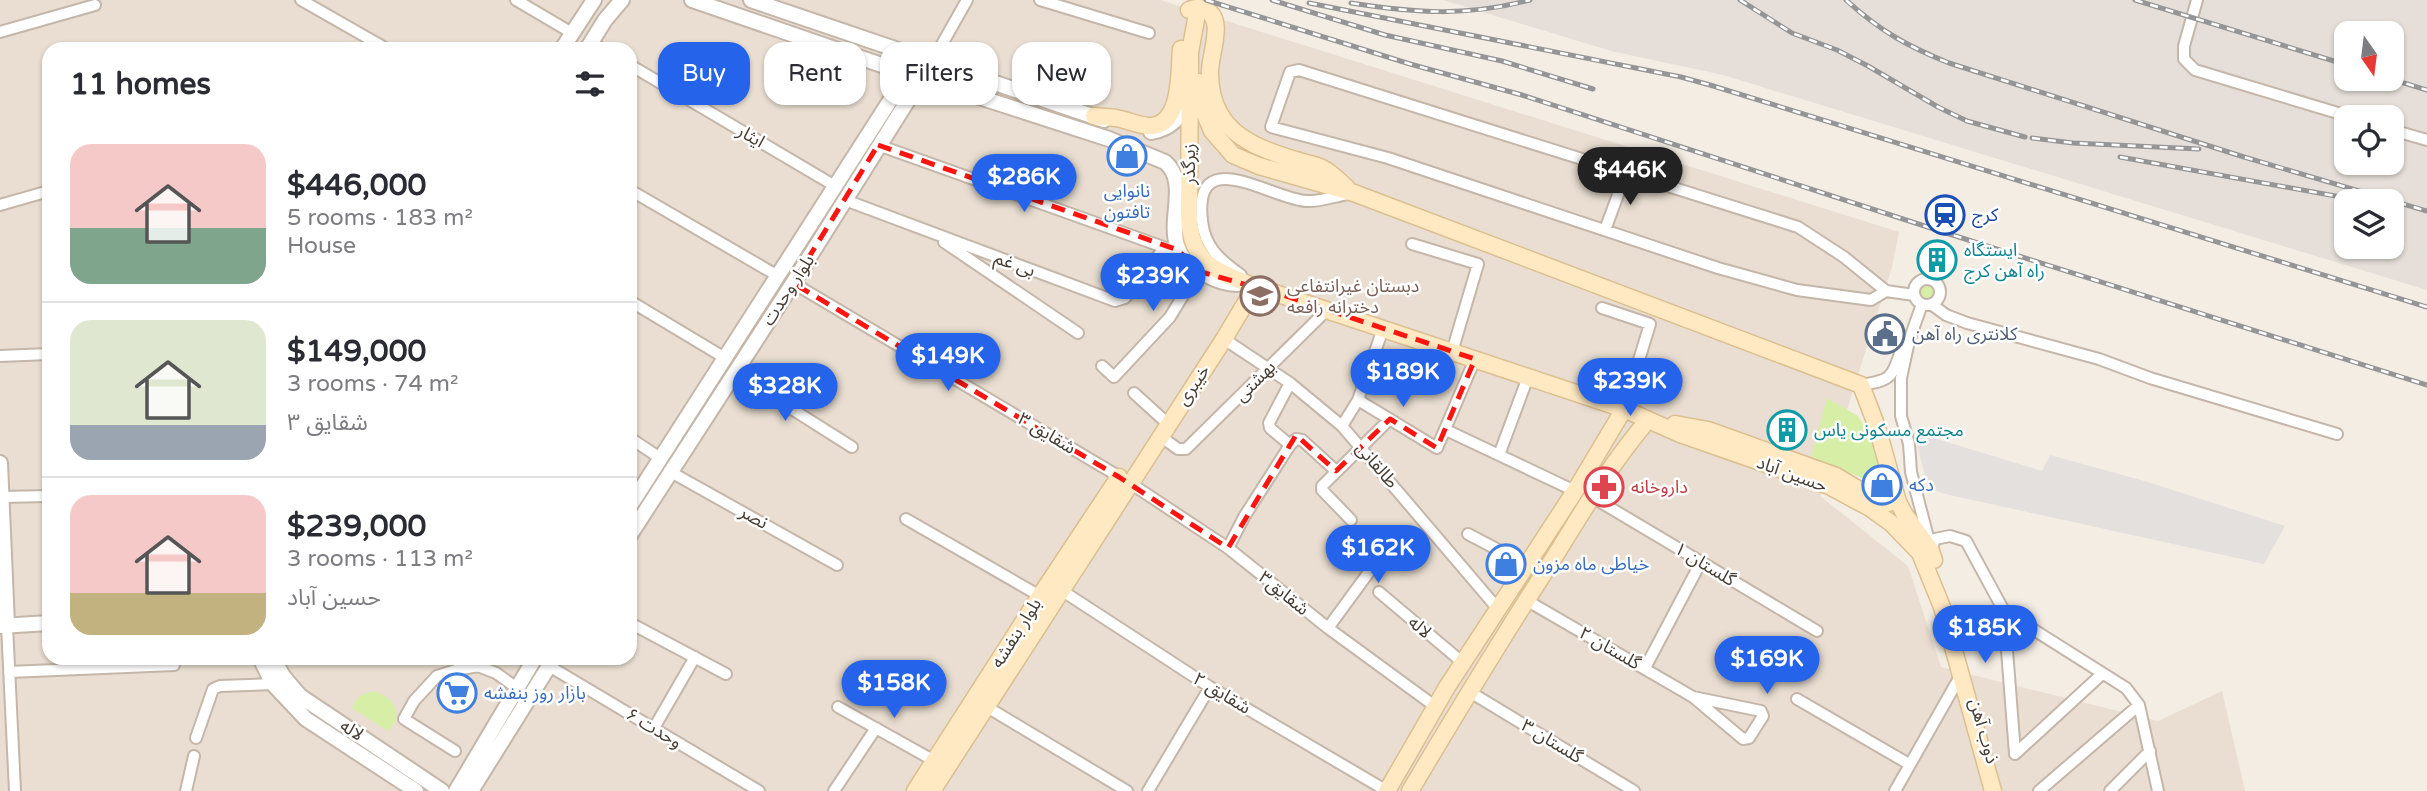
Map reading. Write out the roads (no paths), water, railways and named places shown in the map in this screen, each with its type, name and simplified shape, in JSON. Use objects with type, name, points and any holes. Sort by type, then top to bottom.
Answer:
[{"type":"main road","points":[[1094,116],[1151,126],[1162,123],[1171,114],[1176,99],[1185,20],[1189,10],[1195,7],[1203,8],[1211,13],[1216,26],[1210,71],[1212,93],[1220,114],[1228,125],[1249,142],[1276,154],[1322,168],[1354,194]]},
{"type":"main road","name":"زیرگذر","points":[[1201,15],[1190,51],[1195,99],[1189,219],[1193,244],[1210,267],[1255,287]]},
{"type":"main road","points":[[1195,99],[1212,131],[1233,155],[1259,166],[1354,194],[1861,385],[1877,427],[1898,502],[1926,552]]},
{"type":"main road","name":"حسین آباد","points":[[1255,287],[1623,409],[1680,434],[1829,486],[1870,508],[1926,552]]},
{"type":"main road","name":"خیبری","points":[[1125,480],[1164,430],[1255,287]]},
{"type":"main road","points":[[1387,791],[1447,687],[1575,491],[1623,409]]},
{"type":"main road","points":[[1410,791],[1592,496],[1627,444],[1648,420]]},
{"type":"main road","name":"حسین آباد","points":[[1648,420],[1709,430],[1836,476],[1878,501],[1889,503],[1894,496],[1894,485]]},
{"type":"main road","points":[[1608,433],[1617,432],[1624,436],[1627,444]]},
{"type":"main road","name":"بلوار بنفشه","points":[[915,791],[941,764],[986,707],[1061,590],[1084,543],[1125,480]]},
{"type":"main road","name":"بلوار بنفشه","points":[[932,791],[941,764],[1040,596],[1084,543]]},
{"type":"main road","name":"ذوب آهن","points":[[1926,552],[2001,791]]},
{"type":"main road","name":"ذوب آهن","points":[[1964,672],[1993,791]]},
{"type":"main road","points":[[1447,687],[1449,695],[1454,699],[1467,696]]},
{"type":"main road","points":[[1437,704],[1446,703],[1452,707],[1455,715]]},
{"type":"street","points":[[301,0],[375,42]]},
{"type":"street","points":[[516,0],[572,33]]},
{"type":"street","points":[[566,42],[594,0]]},
{"type":"street","points":[[596,42],[606,20],[622,0]]},
{"type":"street","points":[[692,0],[880,65]]},
{"type":"street","points":[[751,0],[880,44]]},
{"type":"street","points":[[938,42],[967,0]]},
{"type":"street","points":[[1040,0],[1149,33]]},
{"type":"street","points":[[2197,0],[2184,46],[2184,59],[2195,70],[2334,112]]},
{"type":"street","points":[[0,32],[95,5]]},
{"type":"street","name":"ایثار","points":[[637,69],[835,186]]},
{"type":"street","points":[[1886,291],[1871,300],[1797,290],[1717,268],[1388,158],[1271,127],[1290,72],[1299,70],[1798,227],[1844,257],[1886,291],[1921,301],[1967,323],[2099,359],[2184,388],[2337,434]]},
{"type":"street","points":[[998,84],[1133,131],[1153,132],[1168,128],[1195,99]]},
{"type":"street","points":[[998,103],[1151,154],[1172,167],[1175,178],[1174,237],[1171,249]]},
{"type":"street","name":"بلوار وحدت","points":[[637,524],[669,471],[679,443],[725,358],[835,186],[896,105]]},
{"type":"street","name":"بلوار وحدت","points":[[637,495],[660,458],[679,443],[735,373],[845,200],[878,145],[898,105]]},
{"type":"street","points":[[1059,122],[1065,106]]},
{"type":"street","points":[[2404,133],[2427,140]]},
{"type":"street","points":[[878,145],[1171,249],[1198,271],[1232,284],[1255,287]]},
{"type":"street","points":[[1605,230],[1626,173]]},
{"type":"street","points":[[1255,287],[1223,263],[1207,244],[1202,216],[1207,187],[1215,179],[1230,178],[1306,201],[1354,194]]},
{"type":"street","points":[[0,205],[42,193]]},
{"type":"street","points":[[637,194],[778,276]]},
{"type":"street","name":"بی غم","points":[[845,200],[1115,301],[1125,298],[1171,249]]},
{"type":"street","points":[[930,232],[1078,333]]},
{"type":"street","points":[[1412,244],[1478,264],[1452,352]]},
{"type":"street","points":[[1102,366],[1114,377],[1170,317],[1198,271]]},
{"type":"street","name":"شقایق ۳","points":[[793,283],[1125,480]]},
{"type":"street","points":[[1861,385],[1881,382],[1893,374],[1921,301]]},
{"type":"street","points":[[1921,301],[1901,378],[1901,416],[1909,444],[1926,552]]},
{"type":"street","points":[[637,305],[725,358]]},
{"type":"street","points":[[1602,308],[1650,324],[1623,409]]},
{"type":"street","name":"بهشتی","points":[[1164,430],[1181,450],[1186,449],[1327,310]]},
{"type":"street","points":[[1342,426],[1358,400],[1383,329]]},
{"type":"street","name":"طالقانی","points":[[1224,339],[1290,383],[1342,426],[1498,609]]},
{"type":"street","points":[[1408,387],[1433,345]]},
{"type":"street","points":[[0,356],[42,354]]},
{"type":"street","points":[[1358,400],[1437,448],[1475,359]]},
{"type":"street","points":[[735,373],[852,447]]},
{"type":"street","points":[[1499,455],[1528,377]]},
{"type":"street","points":[[1290,383],[1269,426],[1290,445]]},
{"type":"street","points":[[1134,393],[1164,430]]},
{"type":"street","points":[[1351,520],[1321,488],[1360,446],[1390,419]]},
{"type":"street","points":[[1446,430],[1575,491]]},
{"type":"street","points":[[1228,548],[1244,517],[1296,439],[1302,440],[1336,471]]},
{"type":"street","points":[[637,443],[660,458]]},
{"type":"street","points":[[0,463],[2,629],[9,672],[15,791]]},
{"type":"street","name":"نصر","points":[[669,471],[837,565]]},
{"type":"street","name":"شقایق۳","points":[[1125,480],[1228,548],[1328,628],[1437,704]]},
{"type":"street","points":[[2,497],[42,496]]},
{"type":"street","name":"گلستان ۱","points":[[1592,496],[1817,631]]},
{"type":"street","points":[[906,519],[1040,596]]},
{"type":"street","points":[[1468,534],[1527,565]]},
{"type":"street","points":[[1926,552],[1935,539],[1950,536],[1966,541],[2004,611],[2015,754],[2102,674]]},
{"type":"street","points":[[1328,628],[1368,572],[1368,568],[1343,549]]},
{"type":"street","points":[[1645,668],[1701,562]]},
{"type":"street","name":"شقایق ۲","points":[[1061,590],[1210,687],[1387,791]]},
{"type":"street","name":"لاله","points":[[1378,592],[1462,663]]},
{"type":"street","name":"گلستان ۲","points":[[1526,600],[1693,697],[1743,739],[1749,738],[1763,716],[1761,710],[1693,697]]},
{"type":"street","points":[[2004,611],[2126,688],[2139,705],[2158,791]]},
{"type":"street","points":[[2,629],[42,624]]},
{"type":"street","points":[[637,626],[726,674]]},
{"type":"street","points":[[654,728],[695,657]]},
{"type":"street","points":[[9,672],[174,665]]},
{"type":"street","name":"لاله","points":[[264,665],[273,684],[306,719],[416,791]]},
{"type":"street","name":"لاله","points":[[277,665],[300,696],[442,791]]},
{"type":"street","points":[[456,791],[532,665]]},
{"type":"street","points":[[471,791],[550,665]]},
{"type":"street","name":"وحدت ۶","points":[[557,665],[759,791]]},
{"type":"street","points":[[455,751],[404,719],[414,701],[437,676],[478,666],[496,673],[517,688]]},
{"type":"street","points":[[1895,791],[1964,672]]},
{"type":"street","points":[[196,738],[214,689],[220,686],[273,684]]},
{"type":"street","points":[[1148,791],[1210,687]]},
{"type":"street","name":"گلستان ۳","points":[[1467,696],[1634,791]]},
{"type":"street","points":[[1797,699],[1909,764]]},
{"type":"street","points":[[2039,791],[2139,705]]},
{"type":"street","points":[[838,707],[941,764]]},
{"type":"street","points":[[986,707],[1127,791]]},
{"type":"street","points":[[834,791],[876,728]]},
{"type":"street","points":[[2110,791],[2150,751]]},
{"type":"street","points":[[186,791],[194,756]]},
{"type":"railway","points":[[1206,0],[1410,64],[1522,95],[2427,385]]},
{"type":"railway","points":[[1272,0],[1385,35],[1502,61],[1593,89]]},
{"type":"railway","points":[[1351,3],[1441,12],[1484,9],[1530,0]]},
{"type":"railway","points":[[1740,0],[1792,33],[1837,50],[1967,121],[2025,137]]},
{"type":"railway","points":[[1846,0],[1895,37],[1949,63],[2244,157],[2427,211]]},
{"type":"railway","points":[[2135,0],[2334,61]]},
{"type":"railway","points":[[1309,3],[1681,77],[2427,307]]},
{"type":"railway","points":[[2404,83],[2427,90]]},
{"type":"railway","points":[[2032,138],[2073,143],[2199,149]]},
{"type":"railway","points":[[2120,157],[2334,196]]},
{"type":"place","name":"نانوایی تافتون","points":[[1127,156]]},
{"type":"place","name":"کرج","points":[[1945,215]]},
{"type":"place","name":"ایستگاه راه آهن کرج","points":[[1937,260]]},
{"type":"place","name":"دبستان غیرانتفاعی دخترانه رافعه","points":[[1260,296]]},
{"type":"place","name":"کلانتری راه آهن","points":[[1885,334]]},
{"type":"place","name":"مجتمع مسکونی یاس","points":[[1787,430]]},
{"type":"place","name":"دکه","points":[[1882,485]]},
{"type":"place","name":"داروخانه","points":[[1604,487]]},
{"type":"place","name":"خیاطی ماه مزون","points":[[1506,564]]},
{"type":"place","name":"بازار روز بنفشه","points":[[457,693]]}]
